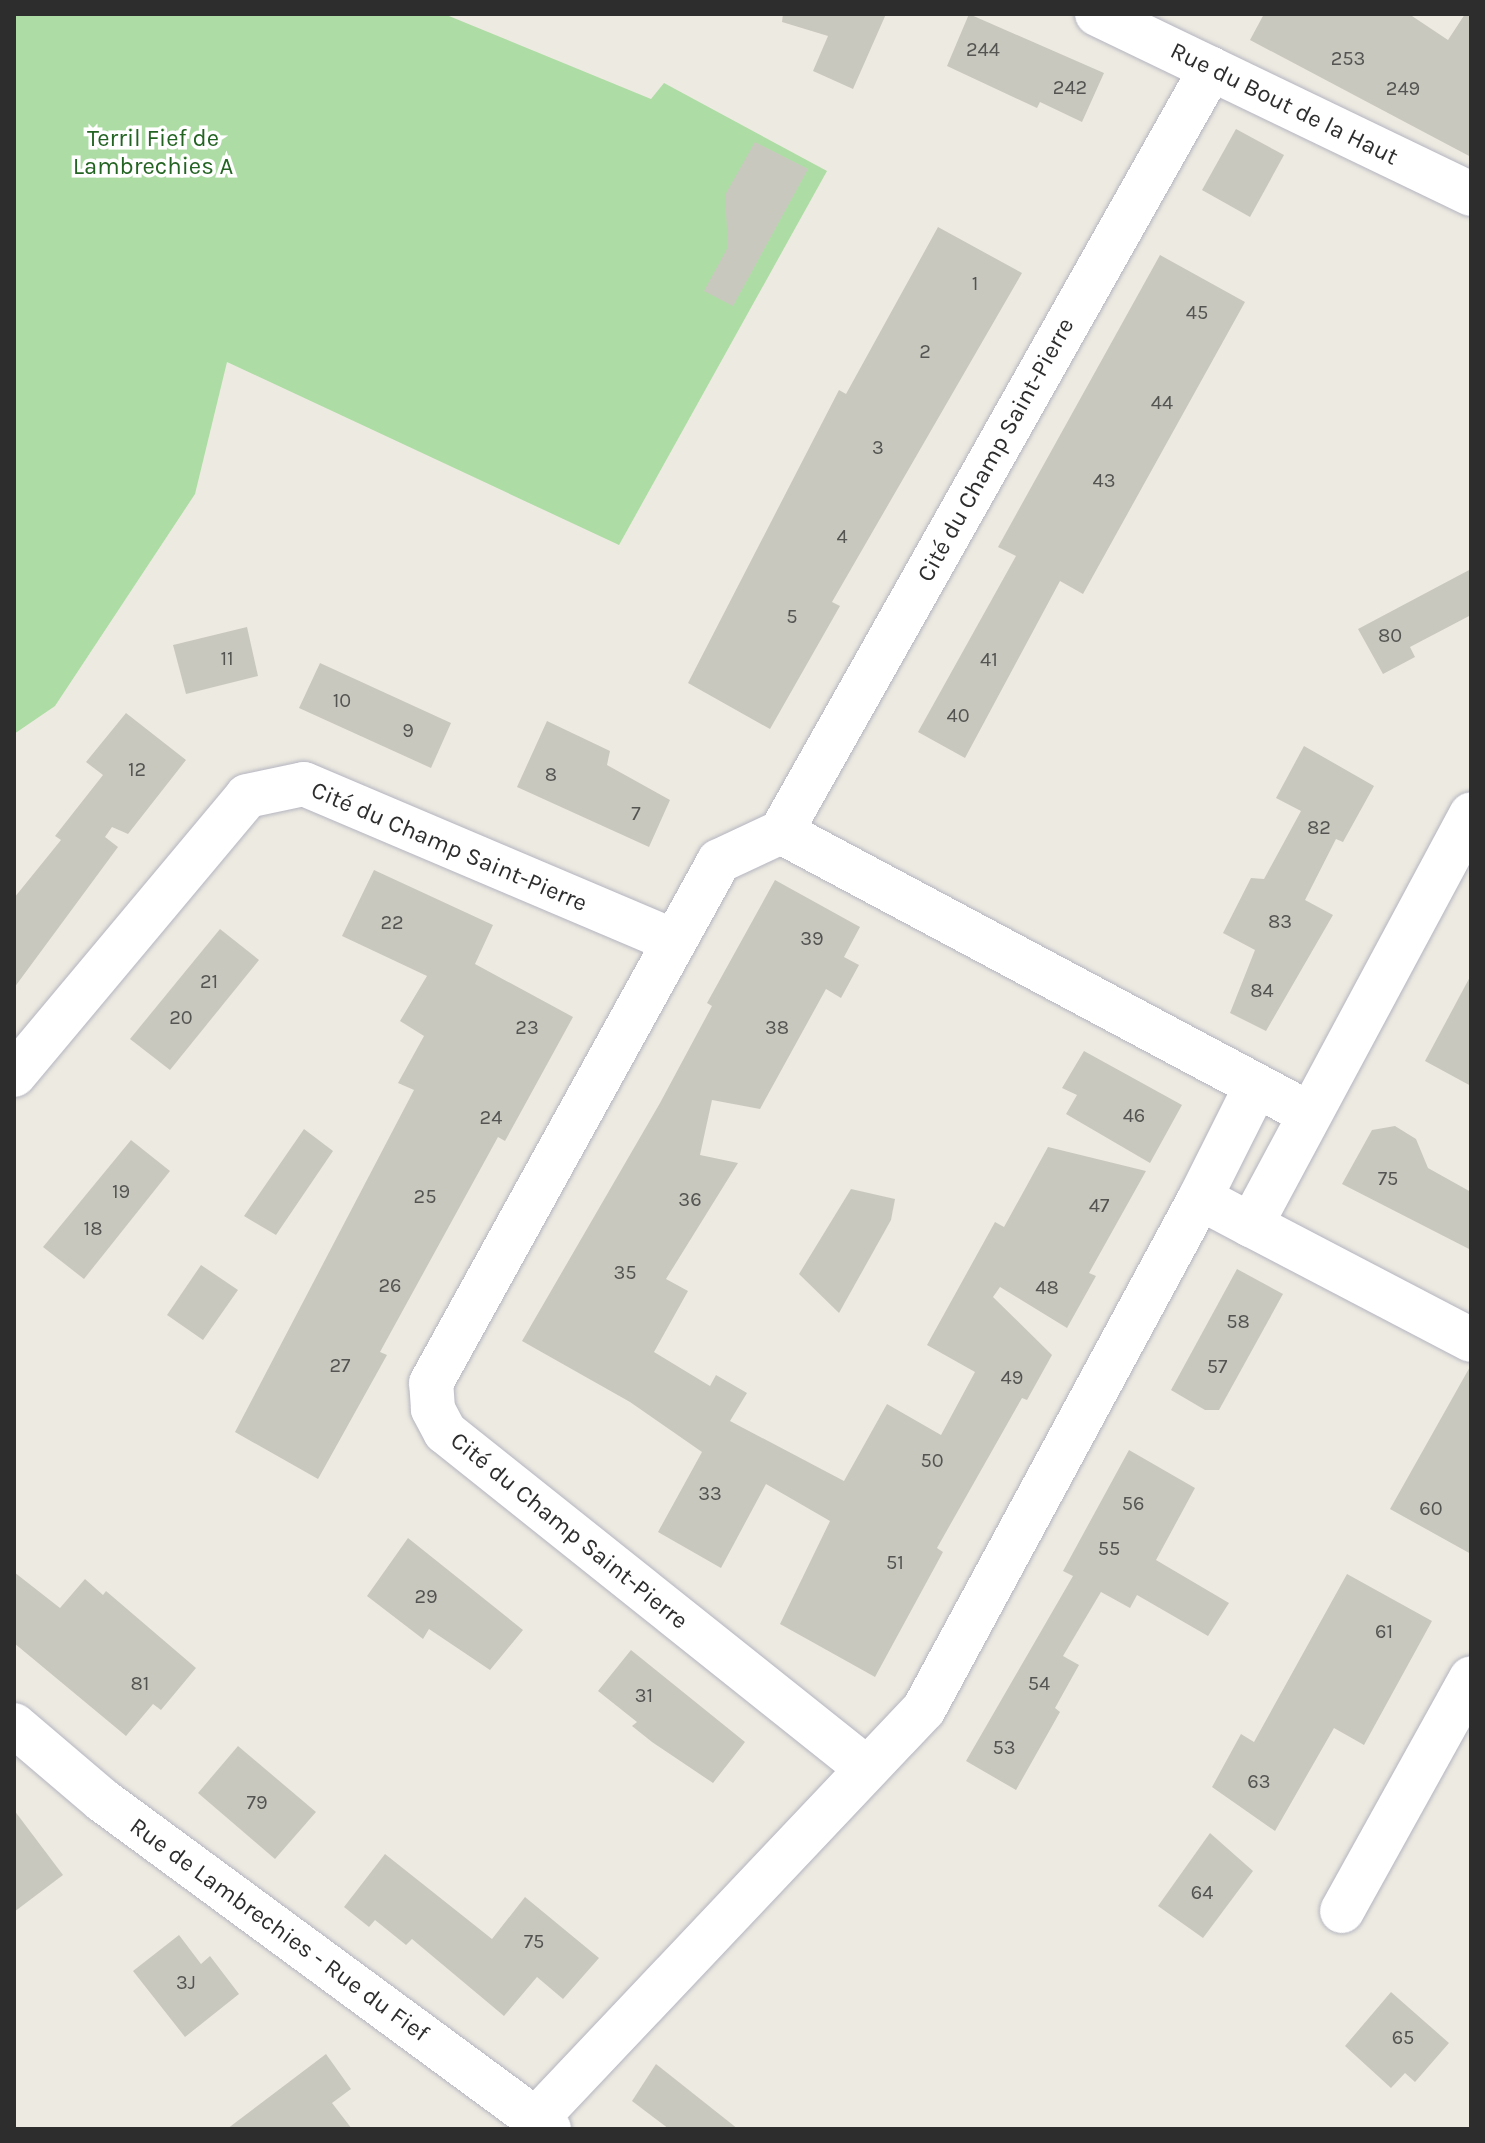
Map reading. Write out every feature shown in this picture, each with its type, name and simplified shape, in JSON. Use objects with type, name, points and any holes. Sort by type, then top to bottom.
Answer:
[{"type":"street","name":"Rue du Bout de la Haut","points":[[1097,14],[1471,194]]},
{"type":"street","name":"Cité du Champ Saint-Pierre","points":[[865,1767],[445,1432],[433,1409],[431,1383],[719,861],[781,832],[1211,69]]},
{"type":"street","name":"Cité du Champ Saint-Pierre","points":[[14,1075],[247,796],[304,784],[673,941]]},
{"type":"street","points":[[1251,1225],[1308,1113],[1471,814]]},
{"type":"street","points":[[781,832],[1255,1088],[1308,1113]]},
{"type":"street","points":[[542,2124],[865,1767],[924,1709],[1200,1198],[1255,1088]]},
{"type":"street","points":[[1200,1198],[1471,1340]]},
{"type":"street","points":[[1342,1911],[1471,1678]]},
{"type":"street","name":"Rue de Lambrechies - Rue du Fief","points":[[14,1725],[102,1800],[542,2124]]},
{"type":"green space","name":"Terril Fief de Lambrechies A","points":[[14,14],[444,14],[651,99],[664,83],[827,171],[619,545],[227,362],[195,494],[55,706],[14,734]]},
{"type":"building","points":[[783,14],[886,14],[853,89],[813,71],[828,36],[782,22]]},
{"type":"building","points":[[969,14],[1104,73],[1082,122],[1040,102],[1037,108],[947,66]]},
{"type":"building","points":[[1264,14],[1409,14],[1448,40],[1465,14],[1471,14],[1471,157],[1250,40]]},
{"type":"building","points":[[1236,129],[1284,155],[1250,217],[1202,190]]},
{"type":"building","points":[[755,142],[808,169],[733,306],[704,291],[728,247],[725,195]]},
{"type":"building","points":[[938,227],[1022,273],[832,602],[840,606],[770,729],[688,683],[839,390],[846,394]]},
{"type":"building","points":[[1160,255],[1245,302],[1083,594],[1060,581],[965,758],[918,732],[1016,556],[998,547]]},
{"type":"building","points":[[1471,569],[1471,615],[1410,647],[1415,657],[1383,674],[1358,629]]},
{"type":"building","points":[[247,627],[258,676],[186,694],[173,645]]},
{"type":"building","points":[[320,663],[451,723],[431,768],[299,708]]},
{"type":"building","points":[[126,713],[186,760],[128,834],[112,827],[105,837],[118,847],[14,988],[14,898],[61,840],[55,836],[103,775],[86,762]]},
{"type":"building","points":[[547,721],[610,751],[607,765],[670,800],[649,847],[517,787]]},
{"type":"building","points":[[1304,746],[1374,786],[1343,842],[1336,839],[1305,900],[1333,915],[1266,1031],[1230,1013],[1255,950],[1223,933],[1251,878],[1264,879],[1301,811],[1276,798]]},
{"type":"building","points":[[374,870],[493,925],[475,964],[573,1017],[505,1141],[498,1137],[380,1352],[387,1355],[318,1479],[235,1432],[414,1090],[398,1083],[424,1036],[400,1021],[427,976],[342,936]]},
{"type":"building","points":[[775,880],[860,927],[844,957],[859,965],[841,998],[826,989],[760,1109],[712,1100],[700,1155],[738,1163],[666,1279],[688,1291],[654,1352],[710,1386],[716,1375],[747,1393],[730,1421],[844,1481],[887,1404],[941,1435],[975,1372],[927,1345],[995,1222],[1004,1227],[1048,1147],[1146,1171],[1089,1273],[1096,1276],[1067,1328],[1000,1287],[993,1297],[1052,1355],[1027,1400],[1022,1398],[937,1548],[943,1552],[875,1677],[780,1624],[830,1521],[766,1484],[721,1568],[658,1532],[702,1452],[630,1402],[522,1341],[660,1103],[712,1006],[707,1003]]},
{"type":"building","points":[[220,929],[259,960],[170,1070],[130,1039]]},
{"type":"building","points":[[1471,975],[1471,1086],[1425,1061]]},
{"type":"building","points":[[1084,1051],[1182,1105],[1150,1163],[1066,1114],[1077,1095],[1062,1088]]},
{"type":"building","points":[[1395,1126],[1416,1139],[1428,1168],[1471,1192],[1471,1250],[1342,1184],[1372,1130]]},
{"type":"building","points":[[304,1129],[333,1151],[276,1235],[244,1216]]},
{"type":"building","points":[[131,1140],[170,1171],[84,1279],[43,1247]]},
{"type":"building","points":[[851,1189],[895,1199],[891,1220],[839,1313],[799,1274]]},
{"type":"building","points":[[201,1265],[238,1290],[203,1340],[167,1315]]},
{"type":"building","points":[[1237,1269],[1283,1294],[1219,1410],[1205,1410],[1171,1390]]},
{"type":"building","points":[[1471,1365],[1471,1554],[1390,1509]]},
{"type":"building","points":[[1129,1450],[1195,1488],[1156,1560],[1229,1603],[1208,1636],[1137,1595],[1130,1608],[1101,1592],[1063,1656],[1079,1665],[1055,1708],[1060,1712],[1016,1790],[966,1761],[1073,1576],[1063,1571]]},
{"type":"building","points":[[408,1538],[523,1630],[490,1670],[429,1629],[423,1639],[367,1596]]},
{"type":"building","points":[[14,1572],[60,1608],[85,1579],[103,1595],[106,1591],[196,1668],[161,1710],[153,1704],[126,1736],[14,1643]]},
{"type":"building","points":[[1347,1574],[1432,1621],[1364,1745],[1334,1728],[1275,1831],[1212,1787],[1241,1734],[1254,1742]]},
{"type":"building","points":[[631,1650],[745,1742],[713,1783],[632,1726],[637,1722],[598,1691]]},
{"type":"building","points":[[238,1746],[316,1812],[275,1859],[198,1793]]},
{"type":"building","points":[[14,1810],[63,1875],[14,1912]]},
{"type":"building","points":[[1210,1833],[1253,1871],[1203,1938],[1158,1906]]},
{"type":"building","points":[[385,1854],[492,1939],[525,1897],[599,1958],[563,1999],[537,1977],[504,2016],[412,1939],[406,1945],[375,1920],[369,1927],[344,1907]]},
{"type":"building","points":[[179,1935],[201,1964],[210,1956],[239,1994],[185,2037],[133,1971]]},
{"type":"building","points":[[1391,1992],[1449,2043],[1415,2082],[1405,2073],[1391,2088],[1345,2046]]},
{"type":"building","points":[[326,2054],[351,2089],[332,2103],[352,2129],[227,2129]]},
{"type":"building","points":[[656,2064],[738,2129],[669,2129],[632,2101]]}]
